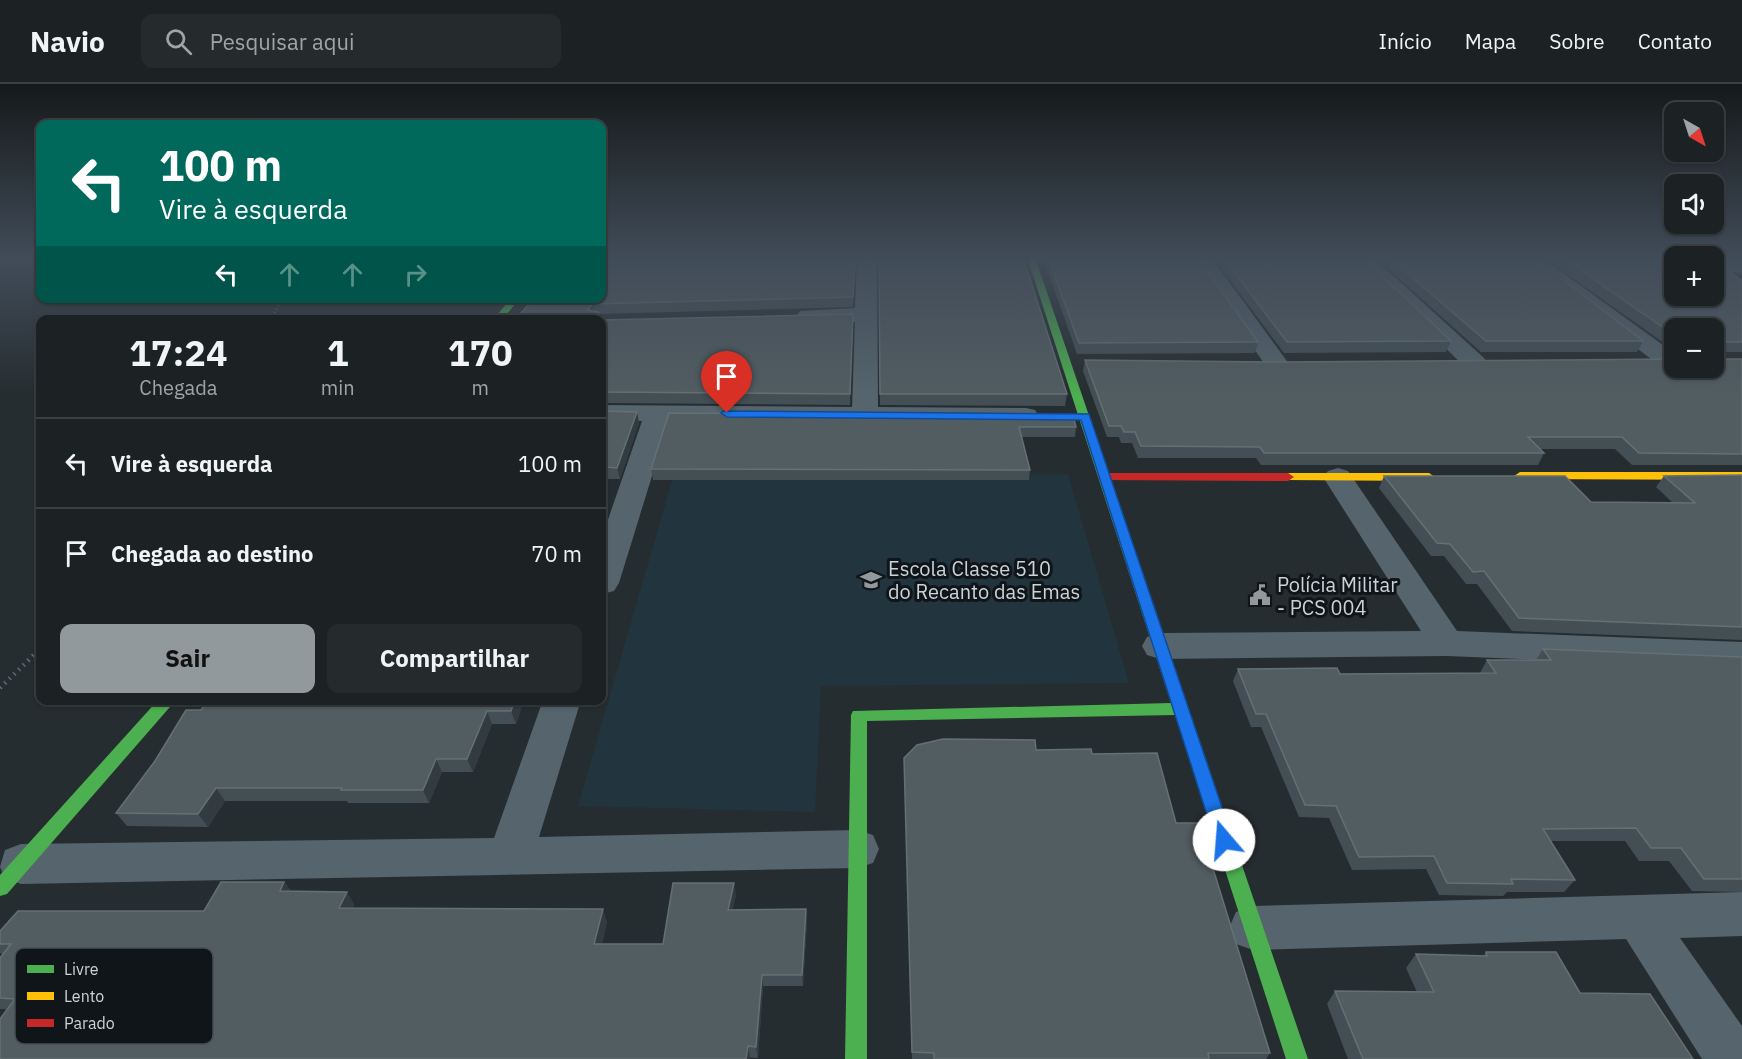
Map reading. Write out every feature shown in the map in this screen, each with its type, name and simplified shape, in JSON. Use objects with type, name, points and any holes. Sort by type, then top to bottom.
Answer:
[{"type":"street","points":[[865,414],[866,306]]},
{"type":"street","points":[[1052,306],[1078,363],[1066,416],[1104,477],[1297,1059]]},
{"type":"street","points":[[1235,306],[1277,364]]},
{"type":"street","points":[[1418,306],[1486,363],[1440,363]]},
{"type":"street","points":[[1596,306],[1664,355]]},
{"type":"street","points":[[785,316],[866,315]]},
{"type":"street","points":[[1635,362],[1664,361]]},
{"type":"street","points":[[606,413],[1066,416]]},
{"type":"street","points":[[606,571],[658,413]]},
{"type":"street","points":[[1504,476],[1742,476]]},
{"type":"street","points":[[1104,477],[1445,477]]},
{"type":"street","points":[[1338,477],[1447,644]]},
{"type":"street","points":[[1160,646],[1447,644],[1742,655]]},
{"type":"street","points":[[11,876],[164,705]]},
{"type":"street","points":[[510,857],[560,705]]},
{"type":"street","points":[[856,1059],[858,715],[1181,709]]},
{"type":"street","points":[[11,876],[510,857],[857,849]]},
{"type":"street","points":[[1253,928],[1742,914]]},
{"type":"street","points":[[1638,917],[1733,1059]]},
{"type":"path","points":[[0,688],[36,653]]},
{"type":"shaded area","name":"Escola Classe 510 do Recanto das Emas","points":[[1068,474],[1129,683],[821,686],[815,812],[578,806],[673,477]]},
{"type":"building","points":[[528,306],[591,306],[588,310],[598,312],[599,315],[519,315]]},
{"type":"building","points":[[879,306],[1039,306],[1067,394],[880,394]]},
{"type":"building","points":[[1065,306],[1232,306],[1258,342],[1079,343]]},
{"type":"building","points":[[1259,306],[1413,306],[1451,341],[1287,342]]},
{"type":"building","points":[[1445,306],[1597,306],[1643,341],[1486,341]]},
{"type":"building","points":[[1632,306],[1742,306],[1742,342],[1724,342],[1724,318],[1664,318],[1664,328]]},
{"type":"building","points":[[853,314],[850,394],[606,392],[606,320]]},
{"type":"building","points":[[1664,359],[1664,378],[1724,378],[1724,359],[1742,359],[1742,454],[1639,453],[1622,437],[1528,437],[1544,453],[1264,453],[1260,447],[1141,446],[1135,432],[1124,432],[1121,426],[1109,426],[1085,360],[1280,362]]},
{"type":"building","points":[[606,411],[637,412],[617,468],[606,467]]},
{"type":"building","points":[[669,413],[1073,416],[1076,427],[1019,427],[1030,470],[651,469]]},
{"type":"building","points":[[1742,475],[1742,627],[1519,618],[1484,571],[1473,572],[1450,544],[1437,543],[1384,476],[1565,476],[1591,502],[1695,503],[1664,476]]},
{"type":"building","points":[[1543,649],[1742,657],[1742,879],[1704,879],[1681,848],[1651,848],[1636,828],[1543,829],[1575,880],[1511,879],[1513,884],[1447,883],[1434,856],[1359,857],[1336,806],[1305,805],[1266,714],[1256,714],[1238,669],[1337,668],[1340,674],[1496,673],[1487,660],[1551,660]]},
{"type":"building","points":[[204,705],[513,705],[511,711],[487,711],[467,759],[436,759],[423,790],[216,788],[198,814],[116,813],[155,761],[186,710],[201,710]]},
{"type":"building","points":[[943,739],[1035,740],[1036,750],[1091,749],[1092,754],[1157,753],[1176,823],[1199,823],[1270,1053],[1208,1053],[1209,1059],[934,1059],[934,1053],[912,1052],[904,758],[917,745]]},
{"type":"building","points":[[221,882],[284,882],[280,891],[347,892],[339,908],[603,909],[594,944],[663,944],[673,883],[734,883],[728,910],[806,909],[802,975],[762,975],[756,1047],[748,1046],[746,1059],[0,1059],[0,1019],[15,999],[0,998],[0,958],[11,944],[0,944],[0,931],[18,911],[204,911]]},
{"type":"building","points":[[1486,952],[1556,952],[1580,993],[1650,994],[1693,1059],[1363,1059],[1335,991],[1434,992],[1416,954],[1487,956]]},
{"type":"traffic: fast","points":[[501,315],[510,306]]},
{"type":"traffic: fast","points":[[1047,306],[1297,1059]]},
{"type":"traffic: fast","points":[[0,888],[164,705]]},
{"type":"traffic: fast","points":[[856,1059],[859,715],[1181,709]]},
{"type":"traffic: slow","points":[[1520,476],[1742,476]]},
{"type":"traffic: slow","points":[[1288,477],[1429,477]]},
{"type":"traffic: jam","points":[[1104,477],[1288,477]]},
{"type":"place","name":"Escola Classe 510 do Recanto das Emas","points":[[871,580]]},
{"type":"place","name":"Polícia Militar - PCS 004","points":[[1260,595]]},
{"type":"route","points":[[727,413],[1085,416],[1224,840]]}]
